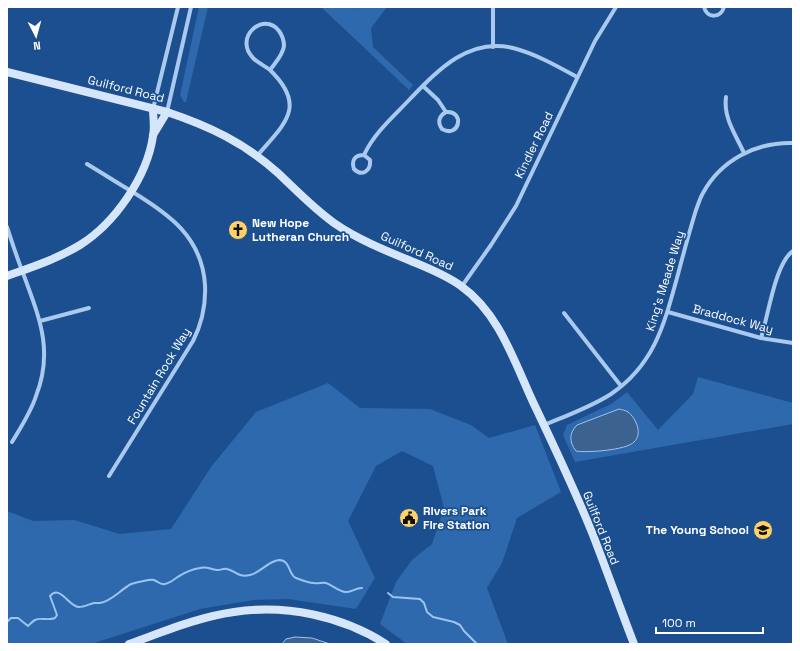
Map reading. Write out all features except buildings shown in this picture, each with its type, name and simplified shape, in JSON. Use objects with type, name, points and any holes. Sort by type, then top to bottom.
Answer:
[{"type":"street","points":[[7,276],[46,262],[81,244],[108,221],[131,192],[145,165],[153,135],[153,109],[178,7]]},
{"type":"street","points":[[153,135],[167,112],[191,7]]},
{"type":"street","points":[[493,7],[493,47]]},
{"type":"street","name":"Kindler Road","points":[[462,286],[492,245],[516,206],[577,76],[602,29],[616,7]]},
{"type":"street","points":[[704,7],[708,14],[717,16],[721,13],[724,7]]},
{"type":"street","points":[[257,156],[285,122],[290,109],[289,95],[281,80],[270,70],[251,57],[247,48],[247,38],[249,32],[260,25],[272,26],[278,29],[283,40],[284,46],[282,53],[270,70]]},
{"type":"street","points":[[364,155],[373,139],[438,70],[459,56],[479,49],[493,47],[512,48],[520,50],[577,76]]},
{"type":"street","name":"Guilford Road","points":[[7,72],[167,112],[213,129],[257,156],[316,209],[345,230],[383,250],[446,276],[462,286],[490,315],[500,331],[544,425],[592,534],[634,644]]},
{"type":"street","points":[[423,86],[438,100],[446,112],[450,112],[458,117],[457,126],[454,130],[449,131],[442,129],[439,122],[442,114],[446,112]]},
{"type":"street","points":[[726,98],[726,114],[744,153]]},
{"type":"street","name":"King's Meade Way","points":[[544,425],[600,400],[622,386],[639,369],[653,349],[668,312],[702,193],[720,171],[731,160],[757,148],[771,144],[793,143]]},
{"type":"street","points":[[364,155],[370,160],[371,165],[370,169],[361,173],[354,169],[352,164],[355,157],[364,155]]},
{"type":"street","name":"Fountain Rock Way","points":[[87,164],[164,212],[184,231],[197,253],[204,278],[205,295],[202,321],[193,341],[109,476]]},
{"type":"street","points":[[7,227],[40,321],[44,337],[45,352],[41,380],[36,397],[30,412],[12,442]]},
{"type":"street","points":[[761,338],[779,269],[788,254],[793,251]]},
{"type":"street","points":[[40,321],[89,308]]},
{"type":"street","name":"Braddock Way","points":[[668,312],[761,338],[793,343]]},
{"type":"street","points":[[564,313],[622,386]]},
{"type":"street","points":[[129,644],[197,620],[216,615],[234,612],[272,610],[315,615],[338,621],[359,629],[386,644]]},
{"type":"shaded area","points":[[199,7],[208,7],[186,102],[184,102],[180,95]]},
{"type":"shaded area","points":[[321,7],[355,7],[357,9],[358,7],[387,7],[371,28],[373,47],[413,85],[409,90]]},
{"type":"shaded area","points":[[698,377],[793,403],[793,424],[575,462],[563,435],[567,425],[611,404],[627,392],[658,430],[693,394]]},
{"type":"shaded area","points":[[328,383],[360,408],[430,409],[471,425],[489,438],[535,425],[561,492],[517,518],[502,563],[487,588],[508,644],[407,644],[380,624],[396,582],[412,560],[432,544],[444,508],[433,466],[402,451],[376,466],[348,521],[375,578],[356,609],[288,599],[254,600],[200,609],[91,644],[7,644],[7,511],[33,521],[74,520],[120,534],[171,529],[211,467],[256,412]]},
{"type":"shaded area","points":[[619,409],[628,412],[636,422],[638,435],[634,442],[630,445],[615,449],[581,452],[576,451],[571,441],[571,434],[577,425]]},
{"type":"shaded area","points":[[295,637],[312,638],[330,644],[282,644],[286,639]]},
{"type":"waterway","points":[[7,622],[11,618],[18,618],[28,626],[37,619],[55,618],[57,615],[50,596],[54,593],[61,594],[75,606],[81,607],[104,602],[131,584],[135,583],[154,580],[161,584],[165,584],[185,573],[203,568],[218,570],[226,569],[246,576],[254,574],[271,562],[279,560],[286,562],[293,576],[296,578],[312,583],[326,583],[345,592],[362,588]]},
{"type":"waterway","points":[[388,593],[393,597],[420,599],[424,603],[427,612],[433,617],[460,625],[477,644]]},
{"type":"place","name":"New Hope Lutheran Church","points":[[238,230]]},
{"type":"place","name":"Rivers Park Fire Station","points":[[409,518]]},
{"type":"place","name":"The Young School","points":[[763,530]]}]
